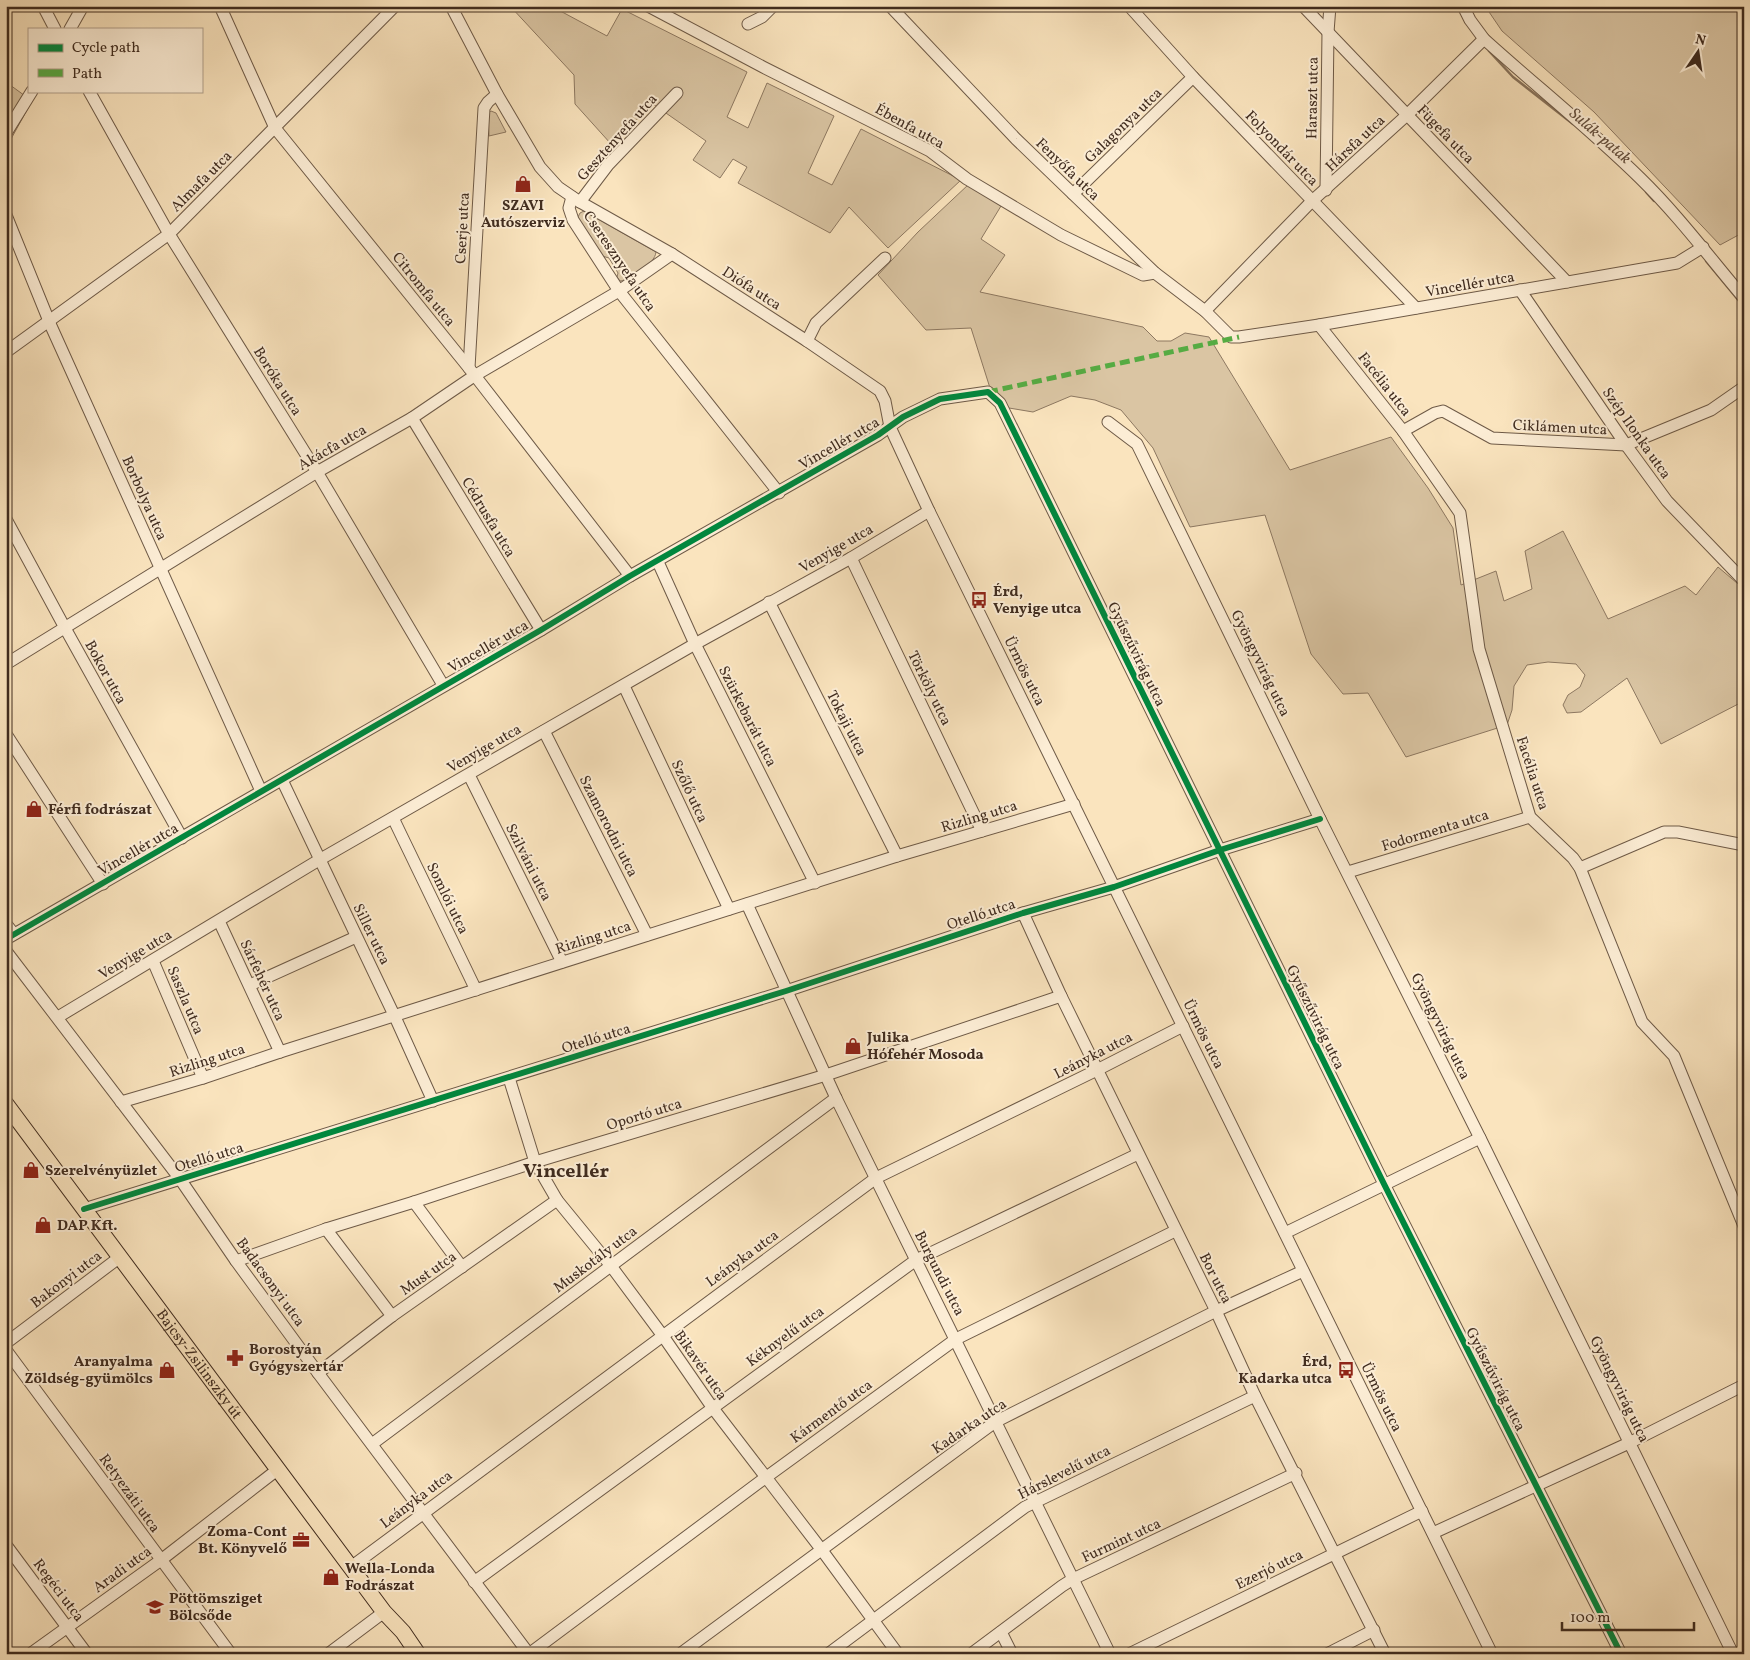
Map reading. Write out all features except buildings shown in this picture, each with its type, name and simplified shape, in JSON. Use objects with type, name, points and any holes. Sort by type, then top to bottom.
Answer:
[{"type":"main road","name":"Bajcsy-Zsilinszky út","points":[[6,1104],[351,1567],[388,1618],[410,1654]]},
{"type":"main road","name":"Bajcsy-Zsilinszky út","points":[[388,1618],[402,1632],[418,1654]]},
{"type":"street","points":[[43,6],[54,28]]},
{"type":"street","points":[[71,28],[83,6]]},
{"type":"street","name":"Citromfa utca","points":[[220,6],[276,128],[471,372],[630,576]]},
{"type":"street","name":"Almafa utca","points":[[6,352],[169,234],[395,6]]},
{"type":"street","name":"Cseresznyefa utca","points":[[451,6],[497,94],[540,167],[558,187],[576,200],[570,208],[572,220],[619,291],[779,493]]},
{"type":"street","name":"Ébenfa utca","points":[[648,6],[763,67],[930,151],[966,178],[1061,235],[1143,275],[1155,273]]},
{"type":"street","points":[[748,24],[762,17],[772,6]]},
{"type":"street","name":"Fenyőfa utca","points":[[890,6],[1016,139],[1155,273],[1205,311],[1231,336],[1239,337]]},
{"type":"street","name":"Folyondár utca","points":[[1129,6],[1193,77],[1416,308]]},
{"type":"street","points":[[1143,21],[1144,6]]},
{"type":"street","name":"Fügefa utca","points":[[1304,6],[1567,282]]},
{"type":"street","name":"Haraszt utca","points":[[1326,190],[1330,6]]},
{"type":"street","points":[[1462,6],[1484,39],[1595,135],[1642,179],[1744,298]]},
{"type":"street","name":"Hársfa utca","points":[[1205,311],[1312,201],[1407,115],[1484,39]]},
{"type":"street","name":"Galagonya utca","points":[[1073,194],[1193,77]]},
{"type":"street","points":[[6,133],[31,92]]},
{"type":"street","name":"Boróka utca","points":[[90,92],[169,234],[316,472],[444,685]]},
{"type":"street","name":"Gesztenyefa utca","points":[[576,200],[677,93]]},
{"type":"street","name":"Cserje utca","points":[[471,372],[484,108],[497,94]]},
{"type":"street","name":"Diófa utca","points":[[576,200],[672,254],[806,340],[880,391],[885,401],[890,427]]},
{"type":"street","name":"Borbolya utca","points":[[6,215],[49,321],[261,792]]},
{"type":"street","name":"Vincellér utca","points":[[1239,337],[1677,263],[1702,247]]},
{"type":"street","name":"Akácfa utca","points":[[6,664],[316,472],[412,418],[471,372],[619,291],[672,254]]},
{"type":"street","points":[[806,340],[816,323],[885,258]]},
{"type":"street","name":"Szép Ilonka utca","points":[[1520,290],[1626,445],[1667,500],[1744,581]]},
{"type":"street","name":"Facélia utca","points":[[1319,325],[1403,431],[1460,513],[1479,650],[1530,817],[1573,858],[1580,868],[1642,1022],[1674,1056],[1744,1226]]},
{"type":"street","name":"Ciklámen utca","points":[[1403,431],[1435,413],[1443,411],[1492,438],[1626,445],[1711,410],[1744,387]]},
{"type":"street","name":"Vincellér utca","points":[[10,937],[541,630],[630,576],[779,493],[890,427],[903,417],[940,399],[988,392]]},
{"type":"street","name":"Gyűszűvirág utca","points":[[988,392],[1000,403],[1384,1184],[1621,1654]]},
{"type":"street","name":"Cédrusfa utca","points":[[412,418],[541,630]]},
{"type":"street","name":"Gyöngyvirág utca","points":[[1108,422],[1137,444],[1733,1654]]},
{"type":"street","name":"Ürmös utca","points":[[890,427],[929,511],[1492,1654]]},
{"type":"street","name":"Venyige utca","points":[[58,1018],[320,860],[695,644],[851,558],[929,511]]},
{"type":"street","name":"Bokor utca","points":[[6,519],[182,838]]},
{"type":"street","name":"Törköly utca","points":[[851,558],[982,831]]},
{"type":"street","name":"Szürkebarát utca","points":[[658,562],[695,644],[815,883]]},
{"type":"street","name":"Tokaji utca","points":[[770,602],[897,856]]},
{"type":"street","name":"Szőlő utca","points":[[624,686],[729,909]]},
{"type":"street","name":"Szamorodni utca","points":[[544,731],[646,935]]},
{"type":"street","points":[[6,734],[103,884]]},
{"type":"street","name":"Szilváni utca","points":[[469,775],[562,962]]},
{"type":"street","name":"Siller utca","points":[[282,780],[433,1101]]},
{"type":"street","name":"Rizling utca","points":[[121,1102],[203,1078],[897,856],[1074,804]]},
{"type":"street","name":"Fodormenta utca","points":[[1348,872],[1530,817]]},
{"type":"street","name":"Somlói utca","points":[[393,818],[476,990]]},
{"type":"street","name":"Otelló utca","points":[[84,1209],[786,991],[1023,913],[1114,887],[1320,818]]},
{"type":"street","points":[[1580,868],[1664,832],[1678,832],[1744,845]]},
{"type":"street","name":"Burgundi utca","points":[[746,904],[836,1098],[1110,1654]]},
{"type":"street","name":"Bor utca","points":[[1023,913],[1061,996],[1216,1311],[1255,1396],[1336,1553],[1385,1654]]},
{"type":"street","name":"Sárfehér utca","points":[[219,921],[280,1052]]},
{"type":"street","points":[[6,924],[10,937]]},
{"type":"street","points":[[250,985],[356,937]]},
{"type":"street","name":"Badacsonyi utca","points":[[6,951],[180,1179],[236,1261],[318,1373],[529,1654]]},
{"type":"street","name":"Saszla utca","points":[[152,960],[203,1078]]},
{"type":"street","name":"Oportó utca","points":[[236,1261],[326,1229],[535,1162],[826,1075],[1061,996]]},
{"type":"street","name":"Leányka utca","points":[[351,1567],[876,1178],[1183,1026]]},
{"type":"street","name":"Bikavér utca","points":[[509,1078],[535,1162],[556,1200],[611,1266],[663,1336],[712,1407],[765,1478],[822,1549],[898,1654]]},
{"type":"street","name":"Muskotály utca","points":[[372,1444],[836,1098]]},
{"type":"street","points":[[1285,1233],[1480,1138]]},
{"type":"street","name":"Kéknyelű utca","points":[[474,1582],[916,1260],[1138,1154]]},
{"type":"street","name":"Must utca","points":[[318,1373],[392,1316],[556,1200]]},
{"type":"street","points":[[414,1202],[462,1267]]},
{"type":"street","points":[[326,1229],[392,1316]]},
{"type":"street","name":"Kármentő utca","points":[[529,1654],[765,1478],[956,1339],[1175,1231]]},
{"type":"street","name":"Bakonyi utca","points":[[6,1343],[120,1257]]},
{"type":"street","name":"Kadarka utca","points":[[680,1654],[995,1422],[1216,1311],[1303,1271]]},
{"type":"street","name":"Retyezáti utca","points":[[6,1350],[231,1654]]},
{"type":"street","points":[[1433,1533],[1629,1443],[1744,1385]]},
{"type":"street","name":"Hárslevelű utca","points":[[828,1654],[1025,1507],[1255,1396]]},
{"type":"street","name":"Aradi utca","points":[[30,1654],[161,1560],[277,1470]]},
{"type":"street","name":"Furmint utca","points":[[971,1654],[1073,1579],[1296,1474]]},
{"type":"street","name":"Ezerjó utca","points":[[1129,1654],[1422,1511]]},
{"type":"street","name":"Regéci utca","points":[[6,1545],[87,1654]]},
{"type":"street","points":[[328,1654],[388,1618]]},
{"type":"street","points":[[1327,1654],[1374,1630]]},
{"type":"street","points":[[1001,1632],[1012,1654]]},
{"type":"shaded area","points":[[510,6],[551,6],[607,36],[622,9],[747,72],[727,117],[748,128],[767,83],[834,116],[808,173],[832,185],[861,129],[961,180],[888,248],[849,207],[830,233],[738,183],[747,167],[733,159],[720,178],[693,160],[706,141],[653,104],[611,144],[575,104],[574,75]]},
{"type":"shaded area","points":[[1485,6],[1744,6],[1744,232],[1720,245],[1594,112],[1502,31]]},
{"type":"shaded area","points":[[6,82],[32,101],[6,148]]},
{"type":"shaded area","points":[[491,111],[496,113],[506,132],[489,136],[488,113]]},
{"type":"shaded area","points":[[969,184],[1001,206],[981,239],[1005,255],[980,292],[1143,327],[1157,341],[1171,341],[1185,333],[1209,337],[1290,470],[1391,437],[1428,488],[1453,528],[1461,585],[1496,571],[1504,601],[1532,589],[1525,551],[1563,531],[1608,619],[1685,586],[1696,595],[1718,567],[1744,589],[1744,701],[1661,744],[1627,678],[1581,712],[1567,713],[1563,705],[1568,695],[1580,687],[1585,675],[1576,664],[1548,662],[1527,665],[1514,686],[1512,710],[1507,725],[1406,757],[1368,693],[1343,694],[1311,654],[1265,515],[1190,527],[1153,448],[1121,410],[1095,400],[1071,396],[1033,412],[1009,408],[990,388],[971,328],[926,330],[878,275],[918,232]]},
{"type":"shaded area","points":[[584,211],[656,252],[655,257],[636,275],[620,281],[617,277],[618,273],[609,258],[602,256],[580,222],[578,217]]},
{"type":"waterway","name":"Sulák-patak","points":[[1489,51],[1513,77],[1573,124]]},
{"type":"waterway","name":"Sulák-patak","points":[[1646,192],[1654,201]]},
{"type":"waterway","name":"Sulák-patak","points":[[1706,261],[1744,307]]},
{"type":"marked path","points":[[988,392],[1239,337]]},
{"type":"cycle path","points":[[6,939],[541,630],[630,576],[878,435],[903,417],[940,399],[988,392],[1000,403],[1384,1184],[1621,1654]]},
{"type":"cycle path","points":[[84,1209],[786,991],[1023,913],[1114,887],[1220,850],[1320,819]]},
{"type":"place","name":"SZAVI Autószerviz","points":[[523,184]]},
{"type":"place","name":"Érd, Venyige utca","points":[[979,600]]},
{"type":"place","name":"Férfi fodrászat","points":[[34,809]]},
{"type":"place","name":"Julika Hófehér Mosoda","points":[[853,1046]]},
{"type":"place","name":"Szerelvényüzlet","points":[[31,1170]]},
{"type":"place","name":"DAP Kft.","points":[[43,1225]]},
{"type":"place","name":"Borostyán Gyógyszertár","points":[[235,1358]]},
{"type":"place","name":"Aranyalma Zöldség-gyümölcs","points":[[167,1370]]},
{"type":"place","name":"Érd, Kadarka utca","points":[[1346,1370]]},
{"type":"place","name":"Zoma-Cont Bt. Könyvelő","points":[[301,1540]]},
{"type":"place","name":"Wella-Londa Fodrászat","points":[[331,1577]]},
{"type":"place","name":"Pöttömsziget Bölcsőde","points":[[155,1607]]},
{"type":"district","name":"Vincellér","points":[[566,1170]]}]
